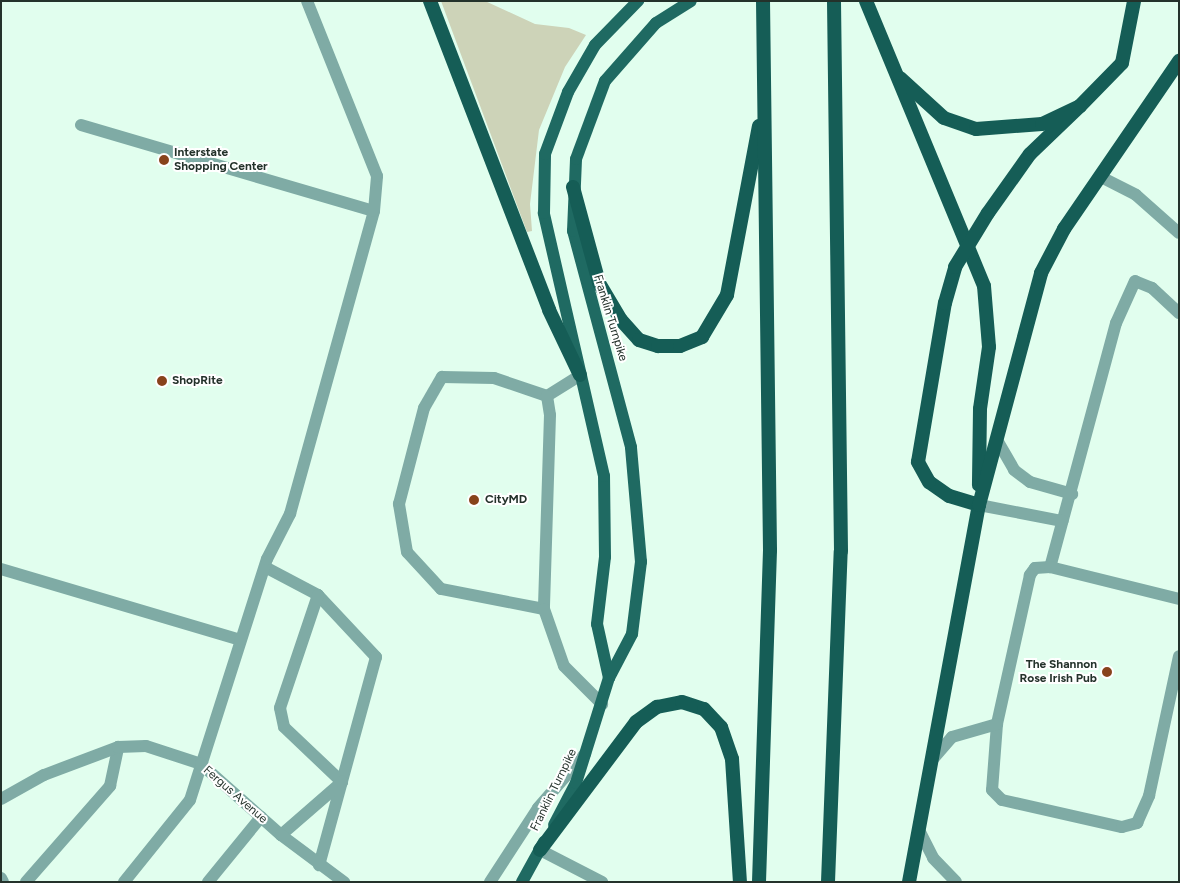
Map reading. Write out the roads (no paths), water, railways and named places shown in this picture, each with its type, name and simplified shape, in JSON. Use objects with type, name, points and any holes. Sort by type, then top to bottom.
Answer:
[{"type":"highway","points":[[430,1],[550,310],[580,375]]},
{"type":"highway","points":[[828,882],[841,551],[834,1]]},
{"type":"highway","points":[[866,1],[889,64],[968,244],[984,286],[989,318],[980,409],[979,506]]},
{"type":"highway","points":[[979,506],[949,496],[929,482],[918,462],[945,303],[955,267],[968,244],[1030,154],[1122,63],[1134,1]]},
{"type":"highway","points":[[759,882],[770,550],[762,4]]},
{"type":"highway","points":[[909,882],[979,506],[1041,273],[1064,229],[1179,61]]},
{"type":"highway","points":[[889,64],[915,96],[944,118],[976,129],[1042,124],[1080,106]]},
{"type":"highway","points":[[573,187],[599,283],[621,320],[639,340],[658,346],[680,346],[702,337],[727,295],[764,96]]},
{"type":"highway","points":[[540,850],[636,722],[657,707],[682,702],[704,709],[721,727],[732,759],[740,882]]},
{"type":"main road","name":"Franklin Turnpike","points":[[609,678],[597,624],[605,557],[604,476],[544,213],[545,154],[568,92],[595,45],[638,1]]},
{"type":"main road","name":"Franklin Turnpike","points":[[522,882],[540,850],[588,750],[609,678],[632,634],[641,562],[640,507],[631,447],[580,265],[573,232],[573,187],[576,159],[605,81],[656,23],[690,1]]},
{"type":"street","points":[[124,882],[190,800],[265,567],[290,514],[374,211],[377,176],[307,1]]},
{"type":"street","points":[[81,125],[374,211]]},
{"type":"street","points":[[1101,176],[1136,195],[1179,234]]},
{"type":"street","points":[[1050,567],[1062,521],[1072,494],[1116,323],[1135,282],[1152,288],[1179,313]]},
{"type":"street","points":[[547,396],[580,375]]},
{"type":"street","points":[[544,609],[441,590],[407,552],[399,504],[424,408],[442,376],[494,378],[547,396]]},
{"type":"street","points":[[547,396],[550,415],[544,609],[564,666],[602,704]]},
{"type":"street","points":[[997,440],[1014,470],[1030,482],[1072,494]]},
{"type":"street","points":[[979,506],[1062,521]]},
{"type":"street","points":[[265,567],[318,595],[376,657],[319,865]]},
{"type":"street","points":[[1179,599],[1050,567],[1035,568],[1030,575],[997,724],[991,777],[992,790],[1002,800],[1122,827],[1137,823],[1149,796],[1179,656]]},
{"type":"street","points":[[1,569],[240,640]]},
{"type":"street","points":[[318,595],[280,708],[284,727],[342,782]]},
{"type":"street","points":[[932,760],[952,737],[997,724]]},
{"type":"street","points":[[26,882],[110,786],[118,746]]},
{"type":"street","name":"Fergus Avenue","points":[[1,799],[44,775],[118,746],[146,746],[201,764],[281,835],[344,882]]},
{"type":"street","points":[[490,882],[538,808],[588,750]]},
{"type":"street","points":[[281,835],[342,782]]},
{"type":"street","points":[[210,881],[261,817]]},
{"type":"street","points":[[919,830],[933,858],[956,882]]},
{"type":"street","points":[[540,850],[602,882]]},
{"type":"street","name":"Fergus Avenue","points":[[319,865],[336,882]]},
{"type":"place","name":"Interstate Shopping Center","points":[[164,160]]},
{"type":"place","name":"ShopRite","points":[[162,381]]},
{"type":"place","name":"CityMD","points":[[474,500]]},
{"type":"place","name":"The Shannon Rose Irish Pub","points":[[1107,672]]}]
